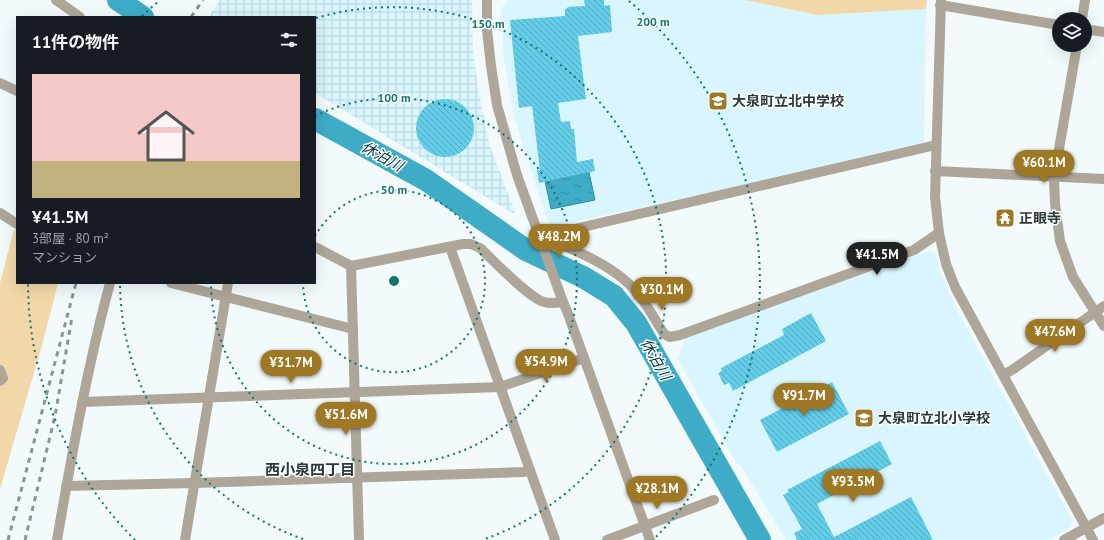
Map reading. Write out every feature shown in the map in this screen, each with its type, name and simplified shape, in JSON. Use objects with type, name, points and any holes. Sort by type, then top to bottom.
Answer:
[{"type":"street","points":[[56,0],[79,16]]},
{"type":"street","points":[[487,0],[487,30],[497,105],[517,176],[552,273],[568,311],[650,540]]},
{"type":"street","points":[[1083,12],[1085,0]]},
{"type":"street","points":[[1052,24],[941,2],[935,197],[939,233],[946,264],[955,287],[1093,540]]},
{"type":"street","points":[[1092,30],[1104,32]]},
{"type":"street","points":[[1076,52],[1054,178],[1055,204],[1060,241],[1073,277],[1100,309],[1104,326]]},
{"type":"street","points":[[0,83],[16,91]]},
{"type":"street","points":[[540,237],[714,198],[936,145]]},
{"type":"street","points":[[935,171],[1054,178],[1104,179]]},
{"type":"street","points":[[0,213],[16,223]]},
{"type":"street","points":[[540,237],[566,247],[601,264],[623,278],[639,295],[664,334],[670,337],[680,335],[914,250],[939,233]]},
{"type":"street","points":[[316,248],[351,266],[463,244],[471,244],[480,248],[540,301],[552,303],[563,302]]},
{"type":"street","points":[[450,247],[555,540]]},
{"type":"street","points":[[351,266],[356,392],[359,540]]},
{"type":"street","points":[[57,540],[94,342],[110,284]]},
{"type":"street","points":[[176,284],[353,329]]},
{"type":"street","points":[[185,540],[228,284]]},
{"type":"street","points":[[1003,375],[1100,309]]},
{"type":"street","points":[[82,402],[500,387],[584,358]]},
{"type":"street","points":[[0,370],[2,378],[0,381]]},
{"type":"street","points":[[66,486],[358,478],[524,472],[530,470]]},
{"type":"street","points":[[607,540],[714,500]]},
{"type":"street","points":[[1064,540],[1104,518]]},
{"type":"shaded area","points":[[220,0],[472,0],[473,50],[478,89],[490,146],[515,212],[514,214],[316,94],[316,16],[209,16]]},
{"type":"shaded area","name":"大泉町立北中学校","points":[[508,0],[745,0],[818,15],[926,9],[924,142],[711,192],[550,227],[515,119],[508,83],[504,60],[501,9]]},
{"type":"shaded area","points":[[745,0],[927,0],[926,9],[818,15]]},
{"type":"shaded area","points":[[14,229],[16,230],[16,284],[58,284],[43,342],[0,489],[0,283]]},
{"type":"shaded area","name":"大泉町立北小学校","points":[[930,251],[935,253],[942,277],[959,314],[1073,522],[1070,528],[1048,540],[786,540],[741,466],[738,465],[678,360],[685,337]]},
{"type":"water","points":[[589,172],[595,200],[551,209],[545,181]]},
{"type":"building","points":[[584,0],[604,0],[604,6],[610,5],[612,32],[578,36],[586,99],[558,103],[561,122],[570,121],[571,129],[574,129],[577,162],[593,159],[595,171],[539,183],[537,170],[540,170],[532,106],[519,108],[510,20],[565,16],[565,10],[568,7],[585,6]]},
{"type":"building","points":[[439,99],[451,99],[466,107],[474,122],[474,134],[466,149],[451,157],[439,157],[424,149],[416,134],[416,122],[424,107]]},
{"type":"building","points":[[811,313],[826,341],[733,391],[729,383],[724,385],[718,373],[722,371],[721,368],[784,335],[782,329]]},
{"type":"building","points":[[832,382],[849,414],[777,452],[760,420]]},
{"type":"building","points":[[880,441],[892,464],[817,504],[834,537],[911,497],[933,540],[797,540],[794,533],[802,529],[783,495],[789,492],[787,490]]},
{"type":"waterway","name":"休泊川","points":[[118,0],[142,16]]},
{"type":"waterway","name":"休泊川","points":[[316,120],[426,180],[526,250],[583,277],[614,296],[636,323],[760,540]]},
{"type":"railway","points":[[192,16],[203,0]]},
{"type":"railway","points":[[8,540],[76,284]]},
{"type":"railway","points":[[25,540],[55,416],[72,317]]},
{"type":"place","name":"大泉町立北中学校","points":[[718,101]]},
{"type":"place","name":"正眼寺","points":[[1005,218]]},
{"type":"place","name":"大泉町立北小学校","points":[[864,418]]},
{"type":"district","name":"西小泉四丁目","points":[[310,469]]}]
